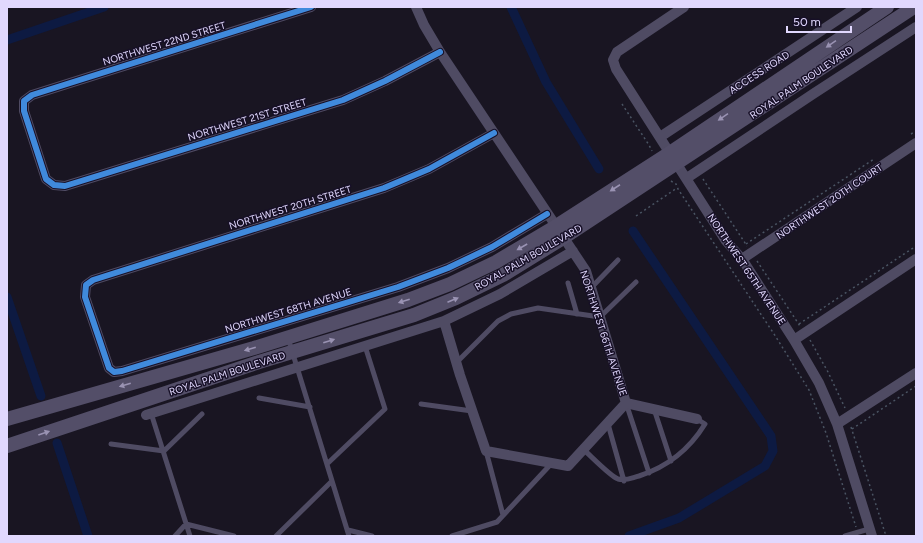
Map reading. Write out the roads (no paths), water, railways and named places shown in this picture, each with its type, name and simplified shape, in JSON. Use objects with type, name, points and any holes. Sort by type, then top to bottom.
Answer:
[{"type":"main road","name":"ROYAL PALM BOULEVARD","points":[[674,158],[887,7]]},
{"type":"main road","name":"ROYAL PALM BOULEVARD","points":[[7,446],[292,352],[414,315],[456,298],[503,274],[559,233],[674,158],[901,12],[914,7]]},
{"type":"main road","name":"ROYAL PALM BOULEVARD","points":[[7,419],[287,338],[408,300],[450,284],[559,233]]},
{"type":"street","name":"NORTHWEST 22ND STREET","points":[[54,185],[46,179],[24,111],[24,101],[32,95],[311,7]]},
{"type":"street","name":"NORTHWEST 66TH AVENUE","points":[[416,7],[424,25],[440,52],[559,233],[586,271],[626,403],[568,466],[486,451]]},
{"type":"street","name":"NORTHWEST 65TH AVENUE","points":[[684,7],[617,52],[613,60],[616,69],[726,241],[742,259],[794,340],[819,383],[837,424],[870,533]]},
{"type":"street","name":"ACCESS ROAD","points":[[660,137],[857,7]]},
{"type":"street","points":[[686,178],[913,29]]},
{"type":"street","name":"NORTHWEST 21ST STREET","points":[[54,185],[65,186],[343,100],[385,81],[440,52]]},
{"type":"street","name":"NORTHWEST 20TH STREET","points":[[86,285],[93,280],[384,188],[429,169],[494,133]]},
{"type":"street","name":"NORTHWEST 20TH COURT","points":[[742,259],[913,139]]},
{"type":"street","name":"NORTHWEST 68TH AVENUE","points":[[86,285],[85,297],[109,368],[114,372],[122,371],[398,287],[448,268],[492,247],[547,214]]},
{"type":"street","points":[[149,414],[444,321],[500,294],[573,251]]},
{"type":"street","points":[[794,340],[802,328],[916,259]]},
{"type":"street","points":[[444,321],[456,363],[486,451]]},
{"type":"street","points":[[837,424],[916,373]]},
{"type":"street","points":[[626,403],[698,419]]},
{"type":"lane","points":[[591,288],[618,260]]},
{"type":"lane","points":[[456,363],[498,321],[511,314],[538,308],[600,317],[636,282]]},
{"type":"lane","points":[[568,283],[577,314]]},
{"type":"lane","points":[[287,338],[310,407],[349,536]]},
{"type":"lane","points":[[327,464],[385,409],[365,346]]},
{"type":"lane","points":[[258,398],[310,407]]},
{"type":"lane","points":[[626,403],[649,472]]},
{"type":"lane","points":[[421,404],[472,410]]},
{"type":"lane","points":[[654,409],[671,461]]},
{"type":"lane","points":[[149,414],[164,451],[190,536]]},
{"type":"lane","points":[[164,451],[202,414]]},
{"type":"lane","points":[[584,449],[616,478],[624,480],[649,472],[671,461],[696,438],[704,424],[698,419]]},
{"type":"lane","points":[[607,423],[624,480]]},
{"type":"lane","points":[[111,444],[164,451]]},
{"type":"lane","points":[[486,451],[503,515]]},
{"type":"lane","points":[[452,536],[497,522],[552,463]]},
{"type":"lane","points":[[276,536],[332,481]]},
{"type":"lane","points":[[175,536],[186,524]]},
{"type":"lane","points":[[186,524],[234,536]]},
{"type":"lane","points":[[348,530],[372,536]]},
{"type":"lane","points":[[846,536],[858,532],[870,533]]},
{"type":"waterway","points":[[7,40],[104,7]]},
{"type":"waterway","points":[[511,7],[546,82],[599,169]]},
{"type":"waterway","points":[[629,536],[679,518],[765,466],[773,451],[771,436],[633,231]]},
{"type":"waterway","points":[[7,297],[41,396]]},
{"type":"waterway","points":[[57,443],[88,536]]}]
